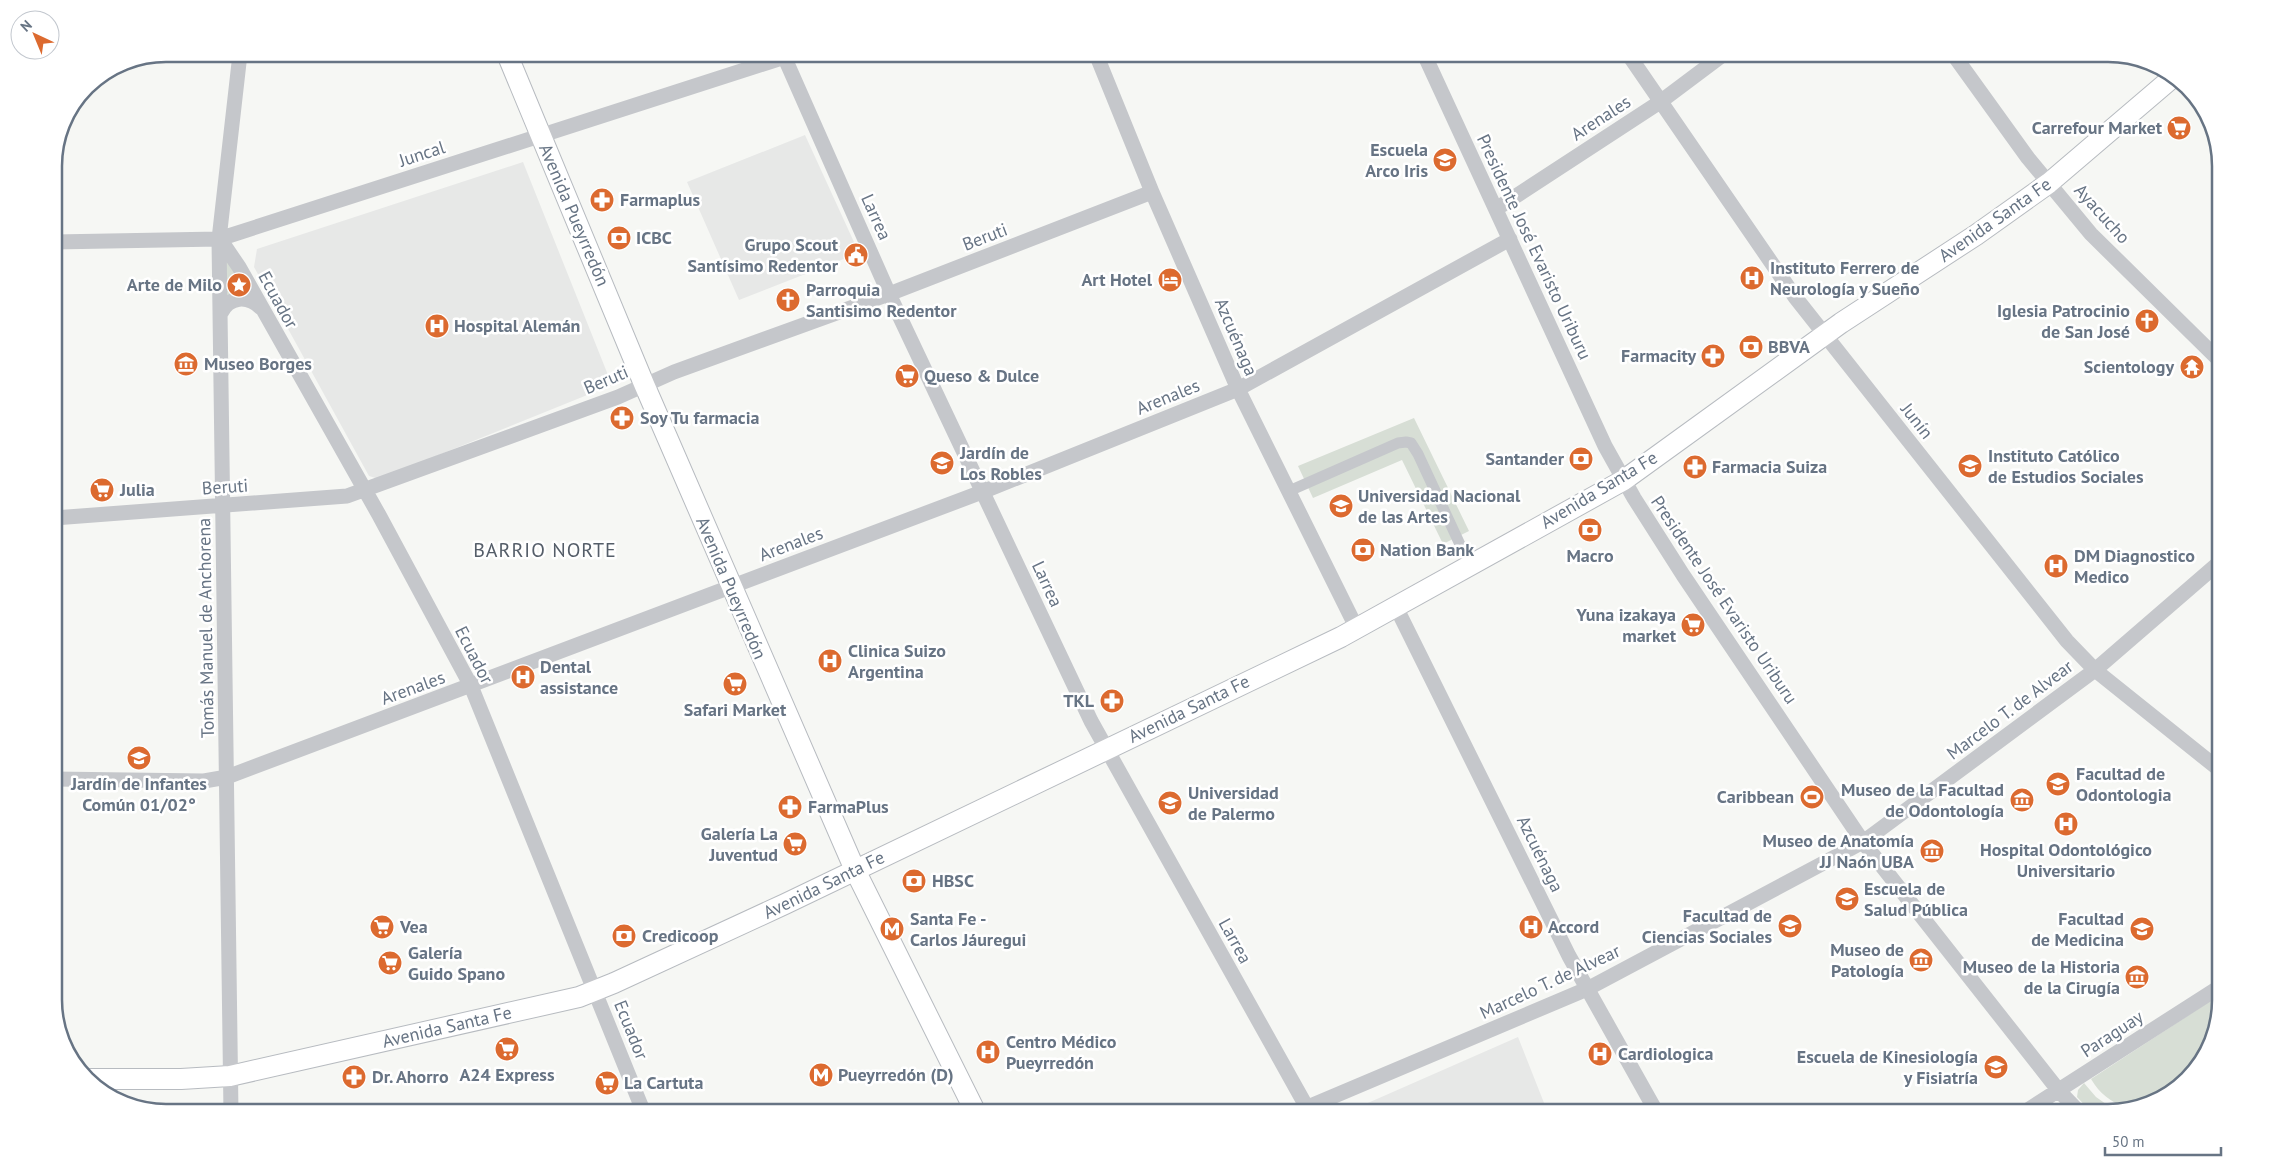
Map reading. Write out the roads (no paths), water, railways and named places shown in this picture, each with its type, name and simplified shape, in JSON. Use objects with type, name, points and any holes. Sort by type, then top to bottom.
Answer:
[{"type":"main road","name":"Avenida Pueyrredón","points":[[510,62],[644,384],[855,870],[972,1104]]},
{"type":"main road","name":"Avenida Santa Fe","points":[[98,1079],[181,1080],[230,1076],[579,997],[855,870],[1357,629],[1624,480],[1824,335],[1976,236],[2050,182],[2168,81]]},
{"type":"street","name":"Tomás Manuel de Anchorena","points":[[231,1104],[220,239],[239,62]]},
{"type":"street","name":"Juncal","points":[[63,242],[220,239],[766,62]]},
{"type":"street","name":"Larrea","points":[[790,62],[889,294],[1091,721],[1299,1104]]},
{"type":"street","name":"Azcuénaga","points":[[1099,62],[1152,192],[1238,389],[1357,629]]},
{"type":"street","name":"Presidente José Evaristo Uriburu","points":[[1428,62],[1605,446],[1624,480],[1683,575],[1863,842],[2059,1091],[2071,1104]]},
{"type":"street","name":"Junín","points":[[1633,62],[1795,297],[2067,641],[2095,670],[2212,764]]},
{"type":"street","name":"Arenales","points":[[1496,209],[1660,102],[1713,62]]},
{"type":"street","name":"Ayacucho","points":[[1960,62],[2028,158],[2050,182],[2091,234],[2212,353]]},
{"type":"street","name":"Beruti","points":[[63,517],[347,496],[365,491],[618,397],[644,384],[889,294],[1152,192]]},
{"type":"street","name":"Ecuador","points":[[220,239],[239,267],[365,491],[471,686],[640,1104]]},
{"type":"street","name":"Arenales","points":[[63,779],[204,781],[227,777],[471,686],[982,492],[1238,389],[1510,239]]},
{"type":"street","points":[[221,313],[230,302],[237,299],[252,300],[262,309]]},
{"type":"street","points":[[1289,490],[1398,443],[1411,443],[1418,454],[1470,566]]},
{"type":"street","name":"Marcelo T. de Alvear","points":[[1321,1104],[1587,989],[1863,842],[2095,670],[2212,569]]},
{"type":"street","name":"Azcuénaga","points":[[1396,607],[1587,989],[1653,1104]]},
{"type":"street","name":"Paraguay","points":[[2038,1104],[2212,992]]},
{"type":"place","name":"Carrefour Market","points":[[2179,128]]},
{"type":"place","name":"Escuela Arco Iris","points":[[1445,160]]},
{"type":"place","name":"Farmaplus","points":[[602,200]]},
{"type":"place","name":"ICBC","points":[[619,238]]},
{"type":"place","name":"Grupo Scout Santísimo Redentor","points":[[856,255]]},
{"type":"place","name":"Instituto Ferrero de Neurología y Sueño","points":[[1752,278]]},
{"type":"place","name":"Art Hotel","points":[[1170,280]]},
{"type":"place","name":"Arte de Milo","points":[[239,285]]},
{"type":"place","name":"Parroquia Santisimo Redentor","points":[[788,300]]},
{"type":"place","name":"Iglesia Patrocinio de San José","points":[[2147,321]]},
{"type":"place","name":"Hospital Alemán","points":[[437,326]]},
{"type":"place","name":"BBVA","points":[[1751,347]]},
{"type":"place","name":"Farmacity","points":[[1713,356]]},
{"type":"place","name":"Museo Borges","points":[[186,364]]},
{"type":"place","name":"Scientology","points":[[2192,367]]},
{"type":"place","name":"Queso & Dulce","points":[[907,376]]},
{"type":"place","name":"Soy Tu farmacia","points":[[622,418]]},
{"type":"place","name":"Santander","points":[[1581,459]]},
{"type":"place","name":"Jardín de Los Robles","points":[[942,463]]},
{"type":"place","name":"Instituto Católico de Estudios Sociales","points":[[1970,466]]},
{"type":"place","name":"Farmacia Suiza","points":[[1695,467]]},
{"type":"place","name":"Julia","points":[[102,490]]},
{"type":"place","name":"Universidad Nacional de las Artes","points":[[1341,506]]},
{"type":"place","name":"Macro","points":[[1590,530]]},
{"type":"place","name":"Nation Bank","points":[[1363,550]]},
{"type":"place","name":"DM Diagnostico Medico","points":[[2056,566]]},
{"type":"place","name":"Yuna izakaya market","points":[[1693,625]]},
{"type":"place","name":"Clinica Suizo Argentina","points":[[830,661]]},
{"type":"place","name":"Dental assistance","points":[[523,677]]},
{"type":"place","name":"Safari Market","points":[[735,684]]},
{"type":"place","name":"TKL","points":[[1112,701]]},
{"type":"place","name":"Jardín de Infantes Común 01/02°","points":[[139,758]]},
{"type":"place","name":"Facultad de Odontologia","points":[[2058,784]]},
{"type":"place","name":"Caribbean","points":[[1812,797]]},
{"type":"place","name":"Museo de la Facultad de Odontología","points":[[2022,800]]},
{"type":"place","name":"Universidad de Palermo","points":[[1170,803]]},
{"type":"place","name":"FarmaPlus","points":[[790,807]]},
{"type":"place","name":"Hospital Odontológico Universitario","points":[[2066,824]]},
{"type":"place","name":"Galería La Juventud","points":[[795,844]]},
{"type":"place","name":"Museo de Anatomía JJ Naón UBA","points":[[1932,851]]},
{"type":"place","name":"HBSC","points":[[914,881]]},
{"type":"place","name":"Escuela de Salud Pública","points":[[1847,899]]},
{"type":"place","name":"Facultad de Ciencias Sociales","points":[[1790,926]]},
{"type":"place","name":"Vea","points":[[382,927]]},
{"type":"place","name":"Accord","points":[[1531,927]]},
{"type":"place","name":"Santa Fe - Carlos Jáuregui","points":[[892,929]]},
{"type":"place","name":"Facultad de Medicina","points":[[2142,929]]},
{"type":"place","name":"Credicoop","points":[[624,936]]},
{"type":"place","name":"Museo de Patología","points":[[1921,960]]},
{"type":"place","name":"Galería Guido Spano","points":[[390,963]]},
{"type":"place","name":"Museo de la Historia de la Cirugía","points":[[2137,977]]},
{"type":"place","name":"A24 Express","points":[[507,1049]]},
{"type":"place","name":"Centro Médico Pueyrredón","points":[[988,1052]]},
{"type":"place","name":"Cardiologica","points":[[1600,1054]]},
{"type":"place","name":"Escuela de Kinesiología y Fisiatría","points":[[1996,1067]]},
{"type":"place","name":"Pueyrredón (D)","points":[[821,1075]]},
{"type":"place","name":"Dr. Ahorro","points":[[354,1077]]},
{"type":"place","name":"La Cartuta","points":[[607,1083]]},
{"type":"district","name":"BARRIO NORTE","points":[[545,550]]}]
